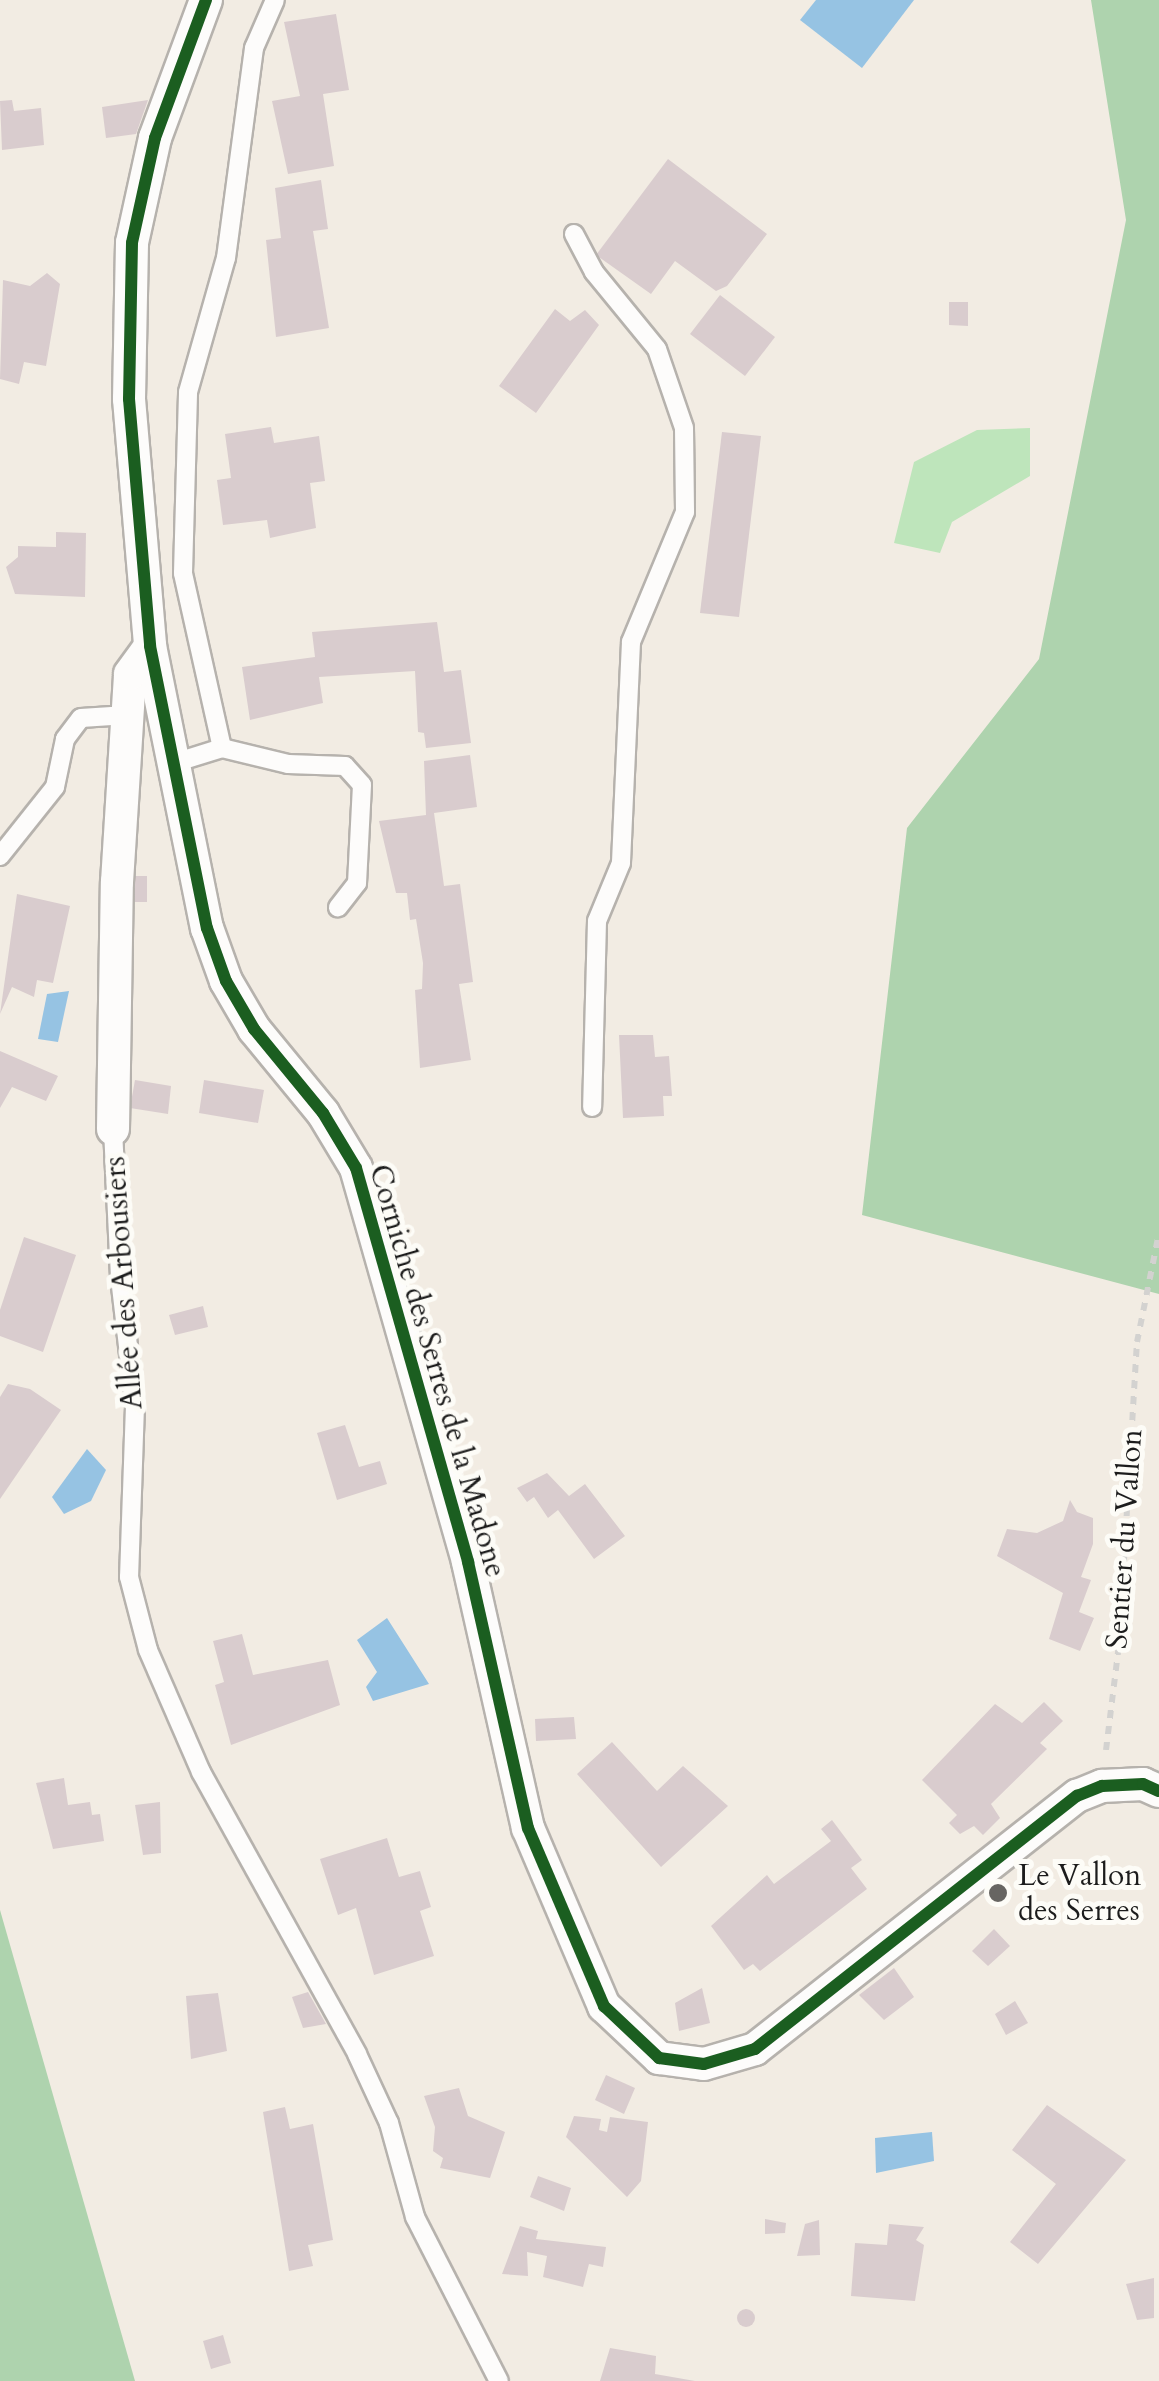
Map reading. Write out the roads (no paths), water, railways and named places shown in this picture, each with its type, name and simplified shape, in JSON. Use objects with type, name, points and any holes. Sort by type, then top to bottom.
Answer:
[{"type":"street","name":"Corniche des Serres de la Madone","points":[[206,0],[154,138],[132,242],[129,400],[150,646],[207,928],[226,980],[356,1168],[468,1562],[528,1828],[582,1960],[627,2034],[659,2058],[704,2064],[755,2049],[979,1876],[1049,1814],[1102,1786],[1143,1784],[1159,1791]]},
{"type":"street","name":"Allée des Arbousiers","points":[[113,1129],[130,674],[150,646]]},
{"type":"lane","points":[[222,748],[183,574],[188,392],[226,258],[254,48],[274,0]]},
{"type":"lane","points":[[574,234],[594,272],[657,349],[684,428],[685,512],[631,642],[621,863],[598,920],[592,1108]]},
{"type":"lane","points":[[0,856],[55,787],[65,739],[81,718],[127,716]]},
{"type":"lane","points":[[174,763],[222,748],[288,764],[344,766],[362,786],[357,883],[338,907]]},
{"type":"lane","name":"Allée des Arbousiers","points":[[113,1129],[120,1278],[135,1406],[129,1577],[148,1650],[201,1772],[357,2054],[389,2124],[415,2217],[499,2381]]},
{"type":"water","points":[[816,0],[914,0],[862,68],[800,20]]},
{"type":"water","points":[[69,991],[58,1042],[38,1039],[47,994]]},
{"type":"water","points":[[87,1449],[106,1470],[91,1501],[64,1514],[52,1497]]},
{"type":"water","points":[[387,1618],[429,1684],[373,1701],[366,1687],[377,1672],[357,1640]]},
{"type":"water","points":[[932,2132],[934,2161],[876,2173],[875,2138]]},
{"type":"place","name":"Le Vallon des Serres","points":[[998,1893]]}]
